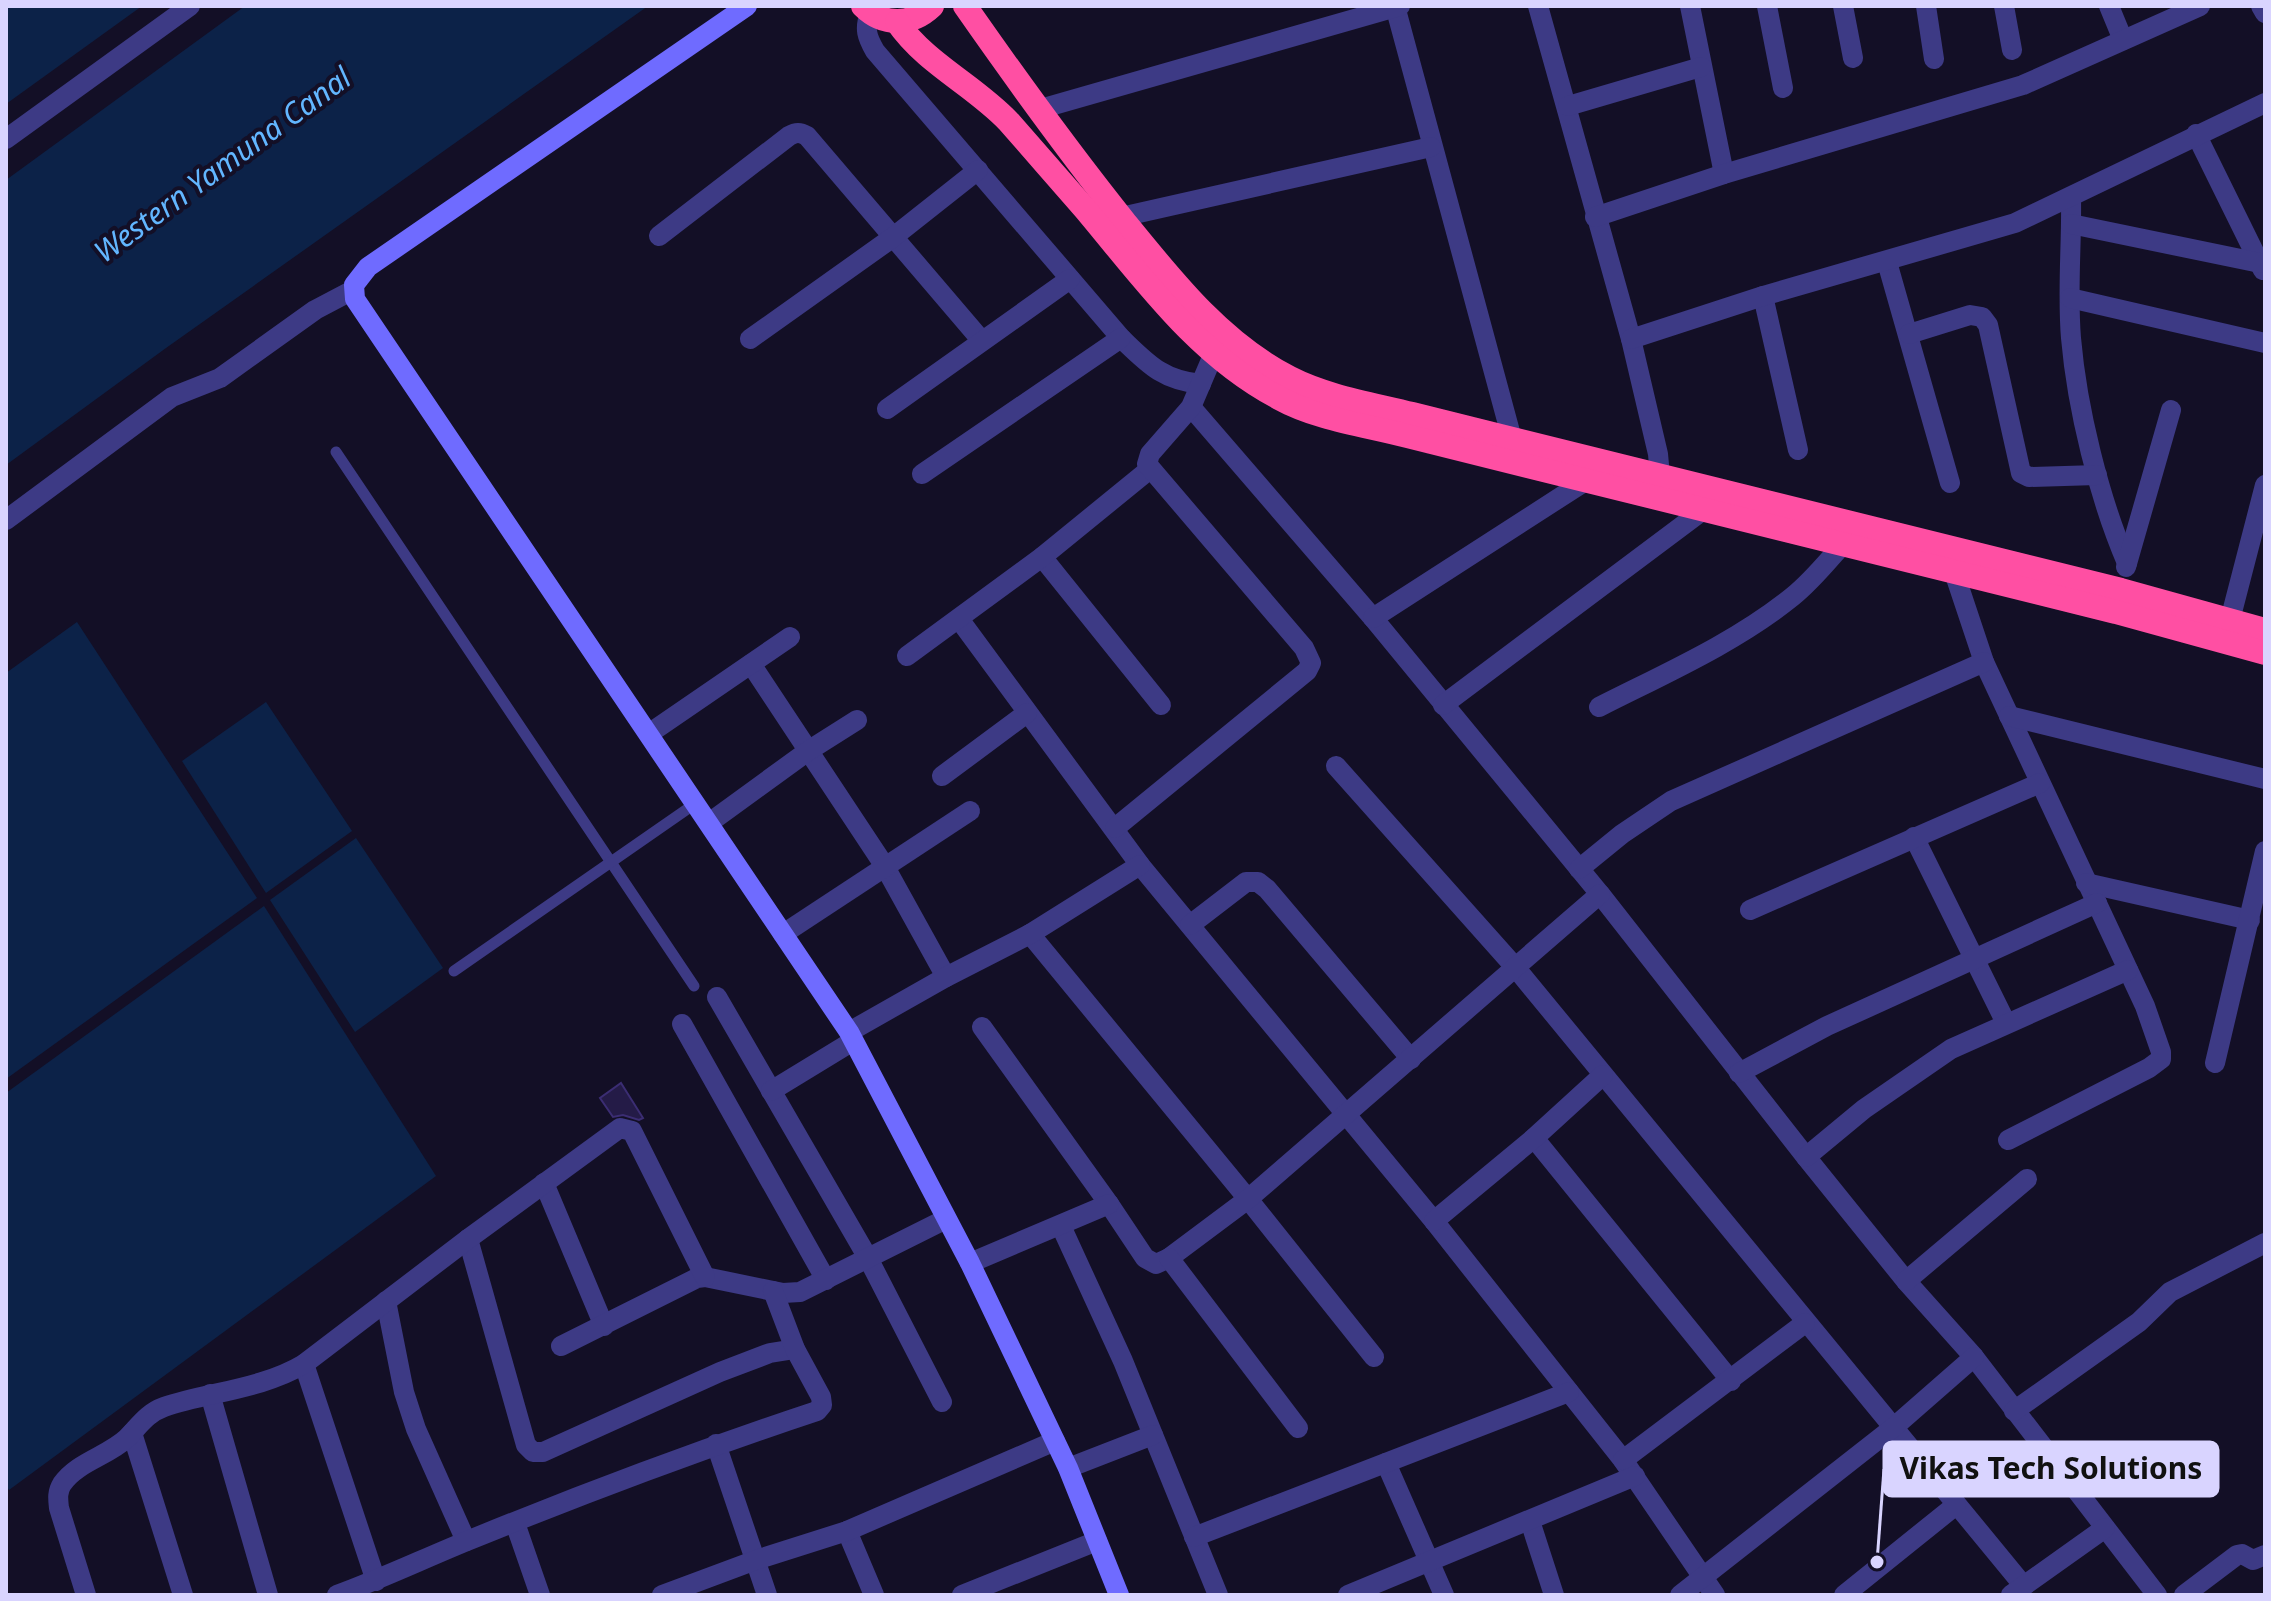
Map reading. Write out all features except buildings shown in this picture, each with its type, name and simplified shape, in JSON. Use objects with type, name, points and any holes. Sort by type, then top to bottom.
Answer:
[{"type":"highway","points":[[866,10],[897,22],[911,20],[932,6]]},
{"type":"highway","points":[[965,6],[1121,217],[1175,284],[1207,317],[1262,362],[1291,379],[1316,389],[1512,439],[1657,487],[2121,590],[2265,630]]},
{"type":"highway","points":[[897,22],[909,40],[924,54],[1005,119],[1087,211],[1158,299],[1214,353],[1281,400],[1309,410],[1587,480],[1657,487],[1702,511],[2116,612],[2265,653]]},
{"type":"street","points":[[6,139],[190,6]]},
{"type":"street","points":[[747,6],[368,267],[355,281],[353,290],[361,311],[650,733],[851,1037],[970,1263],[1068,1468],[1119,1595]]},
{"type":"street","points":[[1538,6],[1631,339],[1658,454],[1657,487]]},
{"type":"street","points":[[1690,6],[1724,174]]},
{"type":"street","points":[[1767,6],[1783,88]]},
{"type":"street","points":[[1843,6],[1853,58]]},
{"type":"street","points":[[1926,6],[1934,59]]},
{"type":"street","points":[[2004,6],[2012,50]]},
{"type":"street","points":[[2109,6],[2123,40]]},
{"type":"street","points":[[1595,217],[1724,174],[2023,85],[2200,6]]},
{"type":"street","points":[[2261,6],[2265,13]]},
{"type":"street","points":[[1040,109],[1397,7],[1431,147],[1512,439]]},
{"type":"street","points":[[866,10],[865,26],[875,51],[1121,338],[1151,368],[1166,377],[1201,384]]},
{"type":"street","points":[[1568,106],[1701,67]]},
{"type":"street","points":[[1631,339],[1763,296],[2015,223],[2265,103]]},
{"type":"street","points":[[659,236],[796,132],[807,136],[982,341]]},
{"type":"street","points":[[2196,134],[2262,268]]},
{"type":"street","points":[[1121,217],[1431,147]]},
{"type":"street","points":[[750,339],[892,238],[978,170]]},
{"type":"street","points":[[2071,197],[2070,298],[2075,369],[2097,475],[2127,563]]},
{"type":"street","points":[[2071,224],[2262,268]]},
{"type":"street","points":[[1887,262],[1950,483]]},
{"type":"street","points":[[887,409],[1070,279]]},
{"type":"street","points":[[6,520],[164,402],[220,378],[315,310],[353,290]]},
{"type":"street","points":[[1763,296],[1798,450]]},
{"type":"street","points":[[2070,298],[2265,343]]},
{"type":"street","points":[[1909,334],[1970,315],[1982,317],[1988,325],[2021,473],[2029,477],[2097,475]]},
{"type":"street","points":[[922,474],[1121,338]]},
{"type":"street","points":[[1115,828],[1307,671],[1311,663],[1304,648],[1150,469],[1147,459],[1191,407],[1214,353]]},
{"type":"street","points":[[1191,407],[1373,618],[1600,894],[1906,1281],[1974,1357],[2157,1595]]},
{"type":"street","points":[[2121,590],[2171,410]]},
{"type":"street","points":[[907,656],[1042,557],[1150,469]]},
{"type":"street","points":[[1373,618],[1587,480]]},
{"type":"street","points":[[2230,620],[2265,485]]},
{"type":"street","points":[[1443,705],[1702,511]]},
{"type":"street","points":[[1599,707],[1700,655],[1770,613],[1811,581],[1843,544]]},
{"type":"street","points":[[1042,557],[1161,705]]},
{"type":"street","points":[[1954,572],[1984,662],[2128,970],[2160,1046],[2161,1059],[2137,1075],[2008,1140]]},
{"type":"street","points":[[959,619],[1140,865],[1434,1221],[1629,1468],[1715,1595]]},
{"type":"street","points":[[650,733],[790,637]]},
{"type":"street","points":[[1579,869],[1622,834],[1671,801],[1984,662]]},
{"type":"street","points":[[751,664],[884,865],[946,977]]},
{"type":"street","points":[[942,776],[1027,713]]},
{"type":"street","points":[[2009,716],[2265,779]]},
{"type":"street","points":[[709,823],[808,751],[857,720]]},
{"type":"street","points":[[1336,766],[1515,967],[1805,1323],[1894,1427],[1956,1505],[2017,1590],[2105,1528]]},
{"type":"street","points":[[1750,910],[2040,783]]},
{"type":"street","points":[[783,934],[970,811]]},
{"type":"street","points":[[1914,837],[2006,1023]]},
{"type":"street","points":[[2215,1063],[2265,851]]},
{"type":"street","points":[[771,1091],[946,977],[1030,934],[1140,865]]},
{"type":"street","points":[[1190,925],[1246,882],[1258,882],[1411,1059]]},
{"type":"street","points":[[2086,883],[2250,920]]},
{"type":"street","points":[[982,1027],[1149,1262],[1156,1264],[1169,1258],[1248,1199],[1600,894]]},
{"type":"street","points":[[1739,1073],[1827,1026],[2097,903]]},
{"type":"street","points":[[1030,934],[1374,1357]]},
{"type":"street","points":[[1806,1157],[1864,1109],[1951,1049],[2128,970]]},
{"type":"street","points":[[717,997],[868,1258],[942,1402]]},
{"type":"street","points":[[682,1024],[826,1280]]},
{"type":"street","points":[[1434,1221],[1534,1138],[1603,1075]]},
{"type":"street","points":[[86,1595],[62,1520],[58,1494],[76,1470],[120,1444],[153,1412],[279,1377],[304,1364],[620,1128],[632,1131],[705,1277]]},
{"type":"street","points":[[1534,1138],[1731,1381]]},
{"type":"street","points":[[1906,1281],[2027,1179]]},
{"type":"street","points":[[544,1183],[604,1326]]},
{"type":"street","points":[[970,1263],[1109,1204]]},
{"type":"street","points":[[561,1346],[689,1281],[705,1277],[794,1293],[946,1219]]},
{"type":"street","points":[[1061,1226],[1153,1435],[1218,1595]]},
{"type":"street","points":[[468,1239],[526,1445],[533,1452],[543,1452],[720,1372],[770,1353],[795,1349]]},
{"type":"street","points":[[2014,1411],[2139,1322],[2170,1292],[2265,1243]]},
{"type":"street","points":[[1169,1258],[1298,1428]]},
{"type":"street","points":[[337,1595],[466,1541],[716,1444],[817,1411],[821,1397],[795,1349],[773,1291]]},
{"type":"street","points":[[386,1301],[404,1392],[416,1429],[466,1541]]},
{"type":"street","points":[[1348,1595],[1530,1521],[1629,1468],[1805,1323]]},
{"type":"street","points":[[1680,1595],[1894,1427],[1974,1357]]},
{"type":"street","points":[[304,1364],[376,1581]]},
{"type":"street","points":[[1194,1537],[1569,1392]]},
{"type":"street","points":[[210,1394],[268,1595]]},
{"type":"street","points":[[132,1433],[183,1595]]},
{"type":"street","points":[[1068,1468],[1153,1435]]},
{"type":"street","points":[[662,1595],[847,1531],[1055,1441]]},
{"type":"street","points":[[716,1444],[767,1595]]},
{"type":"street","points":[[1386,1463],[1444,1595]]},
{"type":"street","points":[[1844,1595],[1956,1505]]},
{"type":"street","points":[[1530,1521],[1554,1595]]},
{"type":"street","points":[[515,1523],[540,1595]]},
{"type":"street","points":[[847,1531],[874,1595]]},
{"type":"street","points":[[962,1595],[1097,1541]]},
{"type":"street","points":[[2184,1595],[2237,1555],[2253,1560],[2265,1555]]},
{"type":"lane","points":[[336,452],[694,986]]},
{"type":"lane","points":[[454,971],[696,803]]},
{"type":"water","points":[[6,6],[142,6],[6,104]]},
{"type":"water","name":"Western Yamuna Canal","points":[[245,6],[648,6],[6,465],[6,180]]},
{"type":"water","points":[[77,622],[257,898],[6,1079],[6,673]]},
{"type":"water","points":[[266,702],[352,831],[266,893],[182,761]]},
{"type":"water","points":[[356,838],[443,968],[355,1032],[270,900]]},
{"type":"water","points":[[264,906],[436,1176],[9,1490],[6,1485],[6,1093]]},
{"type":"place","name":"Vikas Tech Solutions","points":[[1877,1562]]}]
